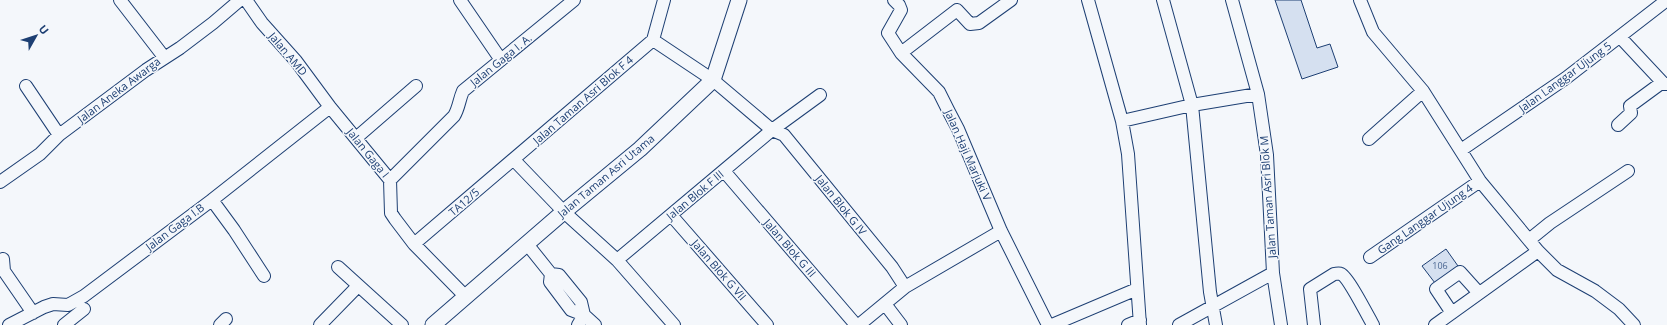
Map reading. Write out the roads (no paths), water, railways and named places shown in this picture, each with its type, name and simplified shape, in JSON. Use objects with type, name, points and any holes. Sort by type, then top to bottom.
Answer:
[{"type":"street","points":[[120,0],[164,57]]},
{"type":"street","name":"Jalan Aneka Awarga","points":[[0,182],[40,154],[59,135],[164,57],[180,48],[213,23],[240,0]]},
{"type":"street","name":"Jalan AMD","points":[[246,0],[262,23],[296,61],[330,107]]},
{"type":"street","points":[[460,0],[501,60]]},
{"type":"street","name":"Jalan Gaga I. A.","points":[[390,180],[459,110],[460,98],[463,91],[574,0]]},
{"type":"street","points":[[653,40],[664,0]]},
{"type":"street","name":"Jalan Taman Asri Utama","points":[[433,325],[560,215],[718,84],[739,0]]},
{"type":"street","points":[[901,53],[957,10],[970,24],[979,23],[1011,0]]},
{"type":"street","points":[[1088,0],[1122,121],[1128,154],[1140,322],[1128,325]]},
{"type":"street","points":[[1163,0],[1192,106],[1216,325]]},
{"type":"street","name":"Jalan Taman Asri Blok M","points":[[1232,0],[1258,94],[1267,155],[1273,273],[1281,325]]},
{"type":"street","name":"Jalan Langgar Ujung 5","points":[[1461,150],[1566,78],[1667,0]]},
{"type":"street","name":"Jalan Haji Marjuki V","points":[[901,3],[900,14],[888,30],[888,33],[901,53],[939,92],[958,129],[1002,232],[1048,325]]},
{"type":"street","points":[[1362,4],[1373,32],[1423,91],[1480,181],[1538,251],[1556,270],[1595,290],[1619,309],[1628,323]]},
{"type":"street","points":[[1620,37],[1666,84]]},
{"type":"street","name":"Jalan Blok G IV","points":[[653,40],[718,84],[772,130],[784,135],[892,267],[905,287]]},
{"type":"street","name":"Jalan Taman Asri Blok F 4","points":[[514,160],[653,40]]},
{"type":"street","points":[[1618,125],[1631,113],[1630,106],[1656,86],[1666,84]]},
{"type":"street","points":[[26,86],[59,135]]},
{"type":"street","points":[[356,138],[416,86]]},
{"type":"street","points":[[1369,139],[1423,91]]},
{"type":"street","points":[[1122,121],[1258,94]]},
{"type":"street","name":"Jalan Blok F III","points":[[617,260],[772,130],[820,95]]},
{"type":"street","name":"Jalan Gaga I","points":[[330,107],[390,180],[391,212],[414,244],[465,296]]},
{"type":"street","name":"Jalan Gaga I.B","points":[[9,325],[53,304],[68,305],[84,296],[212,200],[330,107]]},
{"type":"street","points":[[514,160],[560,215],[617,260],[674,325]]},
{"type":"street","name":"TA12/5","points":[[414,244],[514,160]]},
{"type":"street","name":"Jalan Blok G III","points":[[724,171],[858,325]]},
{"type":"street","points":[[1529,240],[1550,223],[1628,171]]},
{"type":"street","name":"Gang Langgar Ujung 4","points":[[1370,257],[1480,181]]},
{"type":"street","points":[[212,200],[234,230],[264,276]]},
{"type":"street","name":"Jalan Blok G VII","points":[[672,215],[767,325]]},
{"type":"street","points":[[858,325],[905,287],[1002,232]]},
{"type":"street","points":[[527,244],[551,274],[559,275],[581,302],[581,320],[594,325]]},
{"type":"street","points":[[1435,325],[1478,292],[1538,251]]},
{"type":"street","points":[[3,259],[4,271],[33,313]]},
{"type":"street","points":[[338,267],[402,325]]},
{"type":"street","points":[[1452,313],[1436,289],[1460,272],[1478,292]]},
{"type":"street","points":[[1179,325],[1273,273]]},
{"type":"street","points":[[1314,324],[1310,290],[1329,277],[1341,274],[1358,298],[1373,325]]},
{"type":"street","points":[[320,325],[358,286]]},
{"type":"street","points":[[1052,325],[1137,289]]},
{"type":"street","points":[[885,304],[901,325]]},
{"type":"street","points":[[64,325],[84,310]]}]
